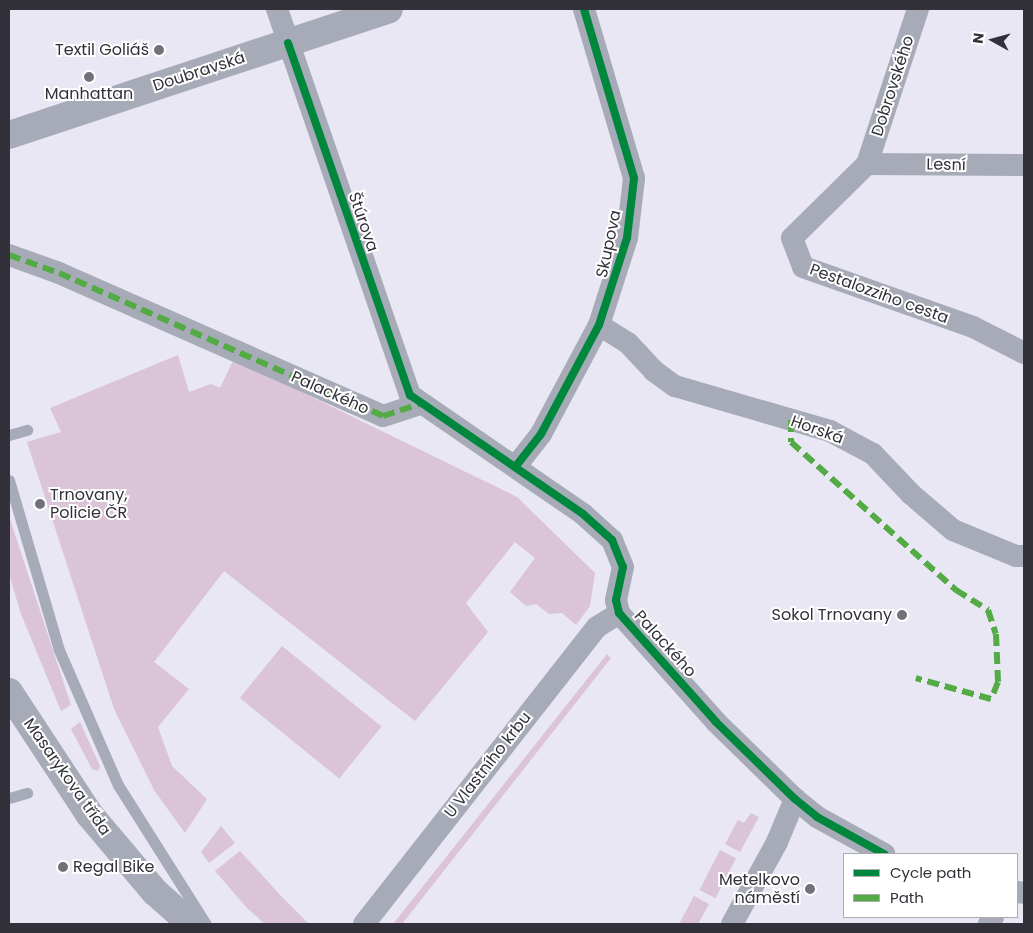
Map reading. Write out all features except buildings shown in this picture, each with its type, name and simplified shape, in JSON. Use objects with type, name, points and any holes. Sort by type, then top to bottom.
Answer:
[{"type":"street","name":"Štúrova","points":[[277,9],[403,382],[420,404]]},
{"type":"street","name":"Doubravská","points":[[9,135],[389,9]]},
{"type":"street","name":"Skupova","points":[[516,466],[541,434],[599,325],[627,238],[634,178],[584,9]]},
{"type":"street","name":"Dobrovského","points":[[867,164],[918,9]]},
{"type":"street","name":"Lesní","points":[[867,164],[1024,165]]},
{"type":"street","name":"Pestalozziho cesta","points":[[867,164],[792,238],[803,267],[973,327],[1024,353]]},
{"type":"street","name":"Palackého","points":[[9,255],[59,273],[383,416],[420,404],[457,424],[583,514],[612,540],[623,567],[616,600],[619,613],[716,722],[795,799],[817,817],[882,853]]},
{"type":"street","name":"Horská","points":[[599,325],[628,343],[654,371],[675,386],[830,431],[873,454],[911,494],[953,530],[1016,556],[1024,556]]},
{"type":"street","name":"U Vlastního krbu","points":[[364,924],[597,627],[619,613]]},
{"type":"street","name":"Masarykova třída","points":[[9,692],[89,814],[155,892],[192,924]]},
{"type":"street","points":[[732,924],[778,842],[795,799]]},
{"type":"lane","points":[[9,435],[27,430]]},
{"type":"lane","points":[[9,480],[59,650],[118,785],[206,924]]},
{"type":"lane","points":[[9,798],[27,793]]},
{"type":"shaded area","points":[[178,355],[189,392],[211,384],[220,388],[234,359],[517,497],[595,573],[590,606],[576,625],[562,613],[549,614],[536,604],[526,606],[510,592],[535,558],[515,542],[466,603],[488,632],[415,721],[224,571],[154,662],[189,689],[158,727],[172,766],[207,799],[185,833],[154,790],[114,709],[27,442],[61,432],[50,408]]},
{"type":"shaded area","points":[[9,516],[71,705],[61,711],[21,614],[9,574]]},
{"type":"shaded area","points":[[282,646],[381,727],[339,779],[240,698]]},
{"type":"shaded area","points":[[607,654],[611,658],[402,924],[393,924]]},
{"type":"shaded area","points":[[80,722],[100,766],[98,771],[92,769],[71,729]]},
{"type":"shaded area","points":[[751,813],[759,817],[740,852],[725,844],[738,820],[744,823]]},
{"type":"shaded area","points":[[221,826],[235,843],[209,863],[201,852]]},
{"type":"shaded area","points":[[720,850],[736,858],[716,898],[700,890]]},
{"type":"shaded area","points":[[240,851],[309,924],[265,924],[247,908],[215,871]]},
{"type":"shaded area","points":[[694,896],[709,904],[698,924],[679,924]]},
{"type":"marked path","points":[[9,255],[59,273],[383,416],[420,404]]},
{"type":"marked path","points":[[791,420],[791,442],[956,590],[988,610],[996,634],[998,682],[991,699],[916,678]]},
{"type":"cycle path","points":[[516,466],[541,434],[599,325],[627,238],[634,178],[584,9]]},
{"type":"cycle path","points":[[288,43],[410,395],[583,514],[612,540],[623,567],[616,600],[619,613],[716,722],[795,799],[817,817],[882,853]]},
{"type":"place","name":"Textil Goliáš","points":[[159,50]]},
{"type":"place","name":"Manhattan","points":[[89,77]]},
{"type":"place","name":"Trnovany, Policie ČR","points":[[40,504]]},
{"type":"place","name":"Sokol Trnovany","points":[[902,615]]},
{"type":"place","name":"Regal Bike","points":[[63,867]]},
{"type":"place","name":"Metelkovo náměstí","points":[[810,889]]}]
